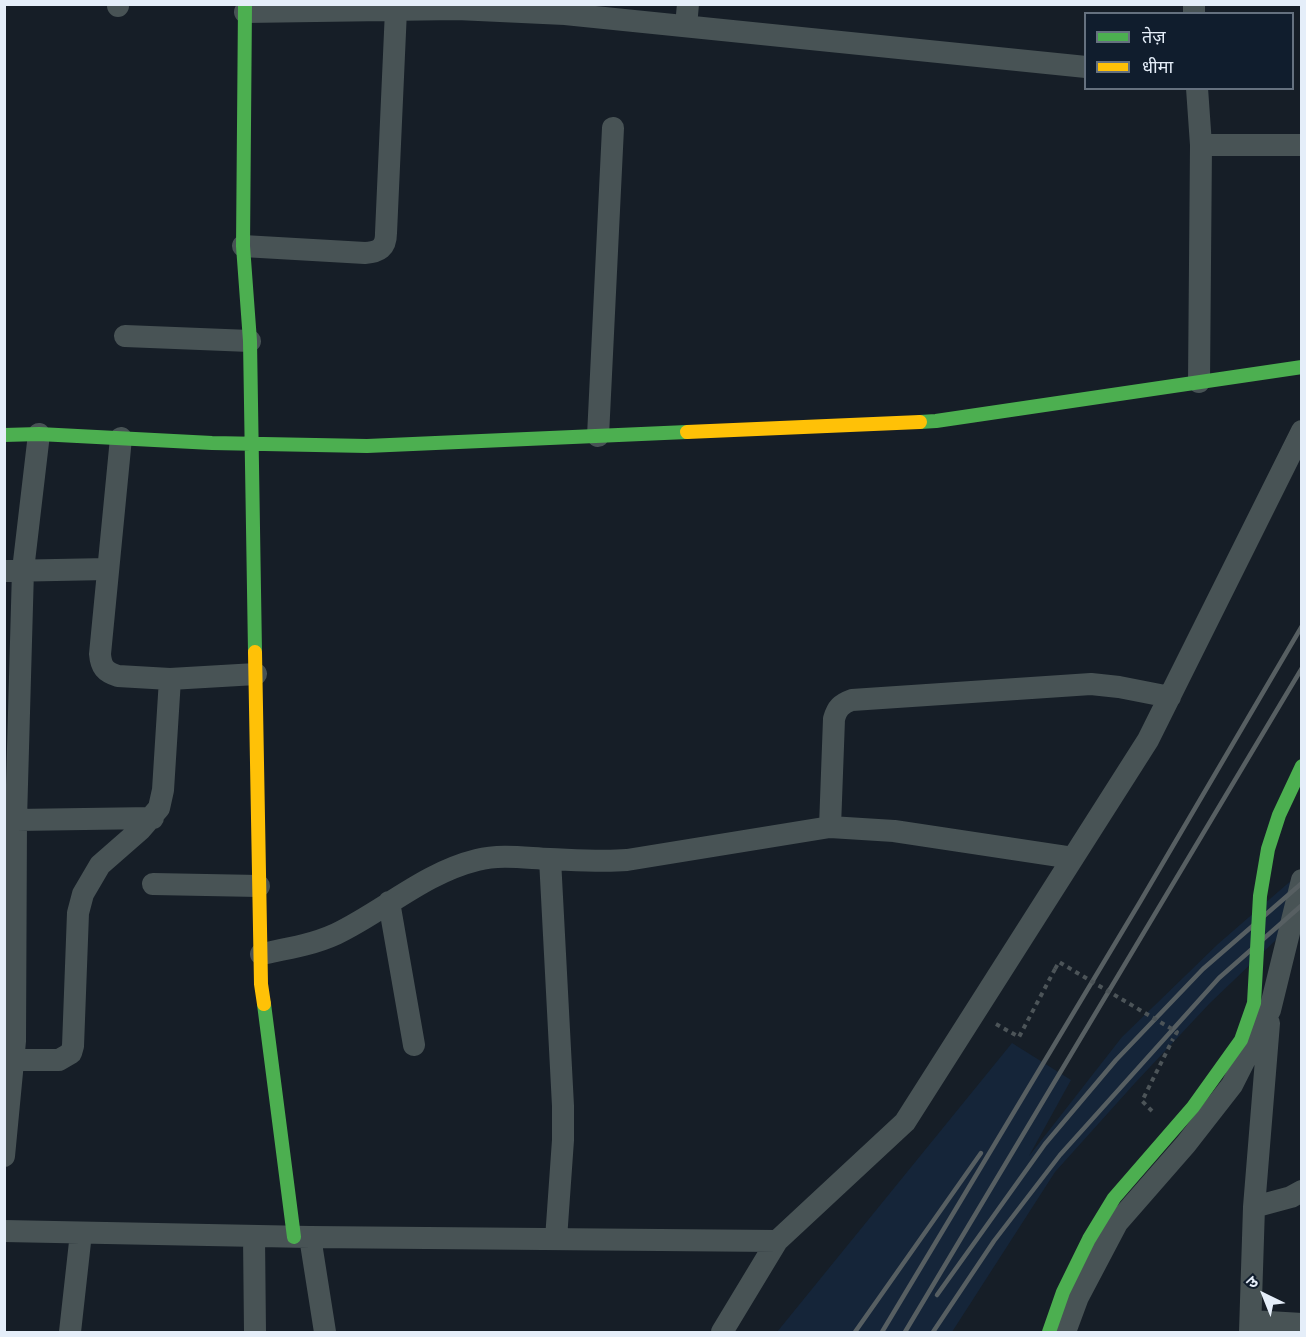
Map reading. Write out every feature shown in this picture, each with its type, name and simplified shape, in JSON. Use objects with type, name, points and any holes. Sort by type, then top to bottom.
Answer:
[{"type":"street","points":[[325,1332],[302,1237],[261,984],[250,341],[243,246],[245,8],[456,9],[565,14],[687,15],[1084,67]]},
{"type":"street","points":[[243,246],[365,253],[379,251],[384,246],[396,10]]},
{"type":"street","points":[[1197,90],[1201,145],[1199,382]]},
{"type":"street","points":[[598,436],[613,128]]},
{"type":"street","points":[[1201,145],[1302,145]]},
{"type":"street","points":[[124,336],[250,341]]},
{"type":"street","points":[[4,435],[39,434],[252,445],[367,446],[936,421],[1302,367]]},
{"type":"street","points":[[722,1332],[777,1241],[905,1122],[1148,740],[1302,431]]},
{"type":"street","points":[[4,1156],[10,1070],[14,570],[39,434]]},
{"type":"street","points":[[121,438],[100,654],[101,664],[110,674],[118,676],[170,679],[256,674]]},
{"type":"street","points":[[14,570],[108,569]]},
{"type":"street","points":[[10,1070],[59,1060],[71,1053],[78,913],[83,894],[100,865],[153,818],[159,808],[163,790],[170,679]]},
{"type":"street","points":[[830,826],[834,720],[836,711],[845,702],[1091,684],[1170,697]]},
{"type":"street","points":[[1048,1332],[1063,1292],[1083,1250],[1114,1198],[1193,1107],[1241,1040],[1254,1003],[1260,896],[1268,849],[1279,815],[1302,766]]},
{"type":"street","points":[[12,811],[153,818]]},
{"type":"street","points":[[261,954],[334,935],[414,886],[449,869],[478,860],[506,856],[601,862],[627,860],[830,826],[894,831],[1073,858]]},
{"type":"street","points":[[550,859],[563,1106],[556,1239]]},
{"type":"street","points":[[1302,879],[1270,1010],[1254,1207],[1250,1327],[1302,1324]]},
{"type":"street","points":[[153,884],[260,886]]},
{"type":"street","points":[[389,902],[414,1045]]},
{"type":"street","points":[[1065,1332],[1078,1298],[1117,1222],[1186,1144],[1232,1085],[1270,1010]]},
{"type":"street","points":[[1254,1207],[1291,1197],[1302,1191]]},
{"type":"street","points":[[4,1231],[254,1237],[777,1241]]},
{"type":"street","points":[[70,1332],[81,1233]]},
{"type":"street","points":[[254,1237],[255,1332]]},
{"type":"path","points":[[975,1013],[1019,1037],[1059,962],[1177,1032],[1152,1082]]},
{"type":"shaded area","points":[[1301,872],[1301,916],[1210,1003],[1055,1172],[952,1332],[777,1332],[1012,1043],[1071,1080],[1029,1156],[1122,1037],[1218,944]]},
{"type":"railway","points":[[882,1332],[1140,902],[1302,626]]},
{"type":"railway","points":[[905,1332],[1302,668]]},
{"type":"railway","points":[[937,1295],[1045,1144],[1116,1060],[1203,969],[1302,883]]},
{"type":"railway","points":[[933,1332],[994,1241],[1060,1155],[1219,978],[1302,905]]},
{"type":"railway","points":[[855,1332],[981,1153]]},
{"type":"traffic: fast","points":[[245,4],[243,246],[250,341],[255,652]]},
{"type":"traffic: fast","points":[[920,422],[1302,367]]},
{"type":"traffic: fast","points":[[4,435],[39,434],[212,443],[367,446],[687,432]]},
{"type":"traffic: fast","points":[[1049,1332],[1063,1292],[1089,1239],[1114,1198],[1193,1107],[1241,1040],[1254,1003],[1260,896],[1268,849],[1279,815],[1302,766]]},
{"type":"traffic: fast","points":[[264,1004],[294,1237]]},
{"type":"traffic: slow","points":[[687,432],[920,422]]},
{"type":"traffic: slow","points":[[255,652],[261,984],[264,1004]]}]
